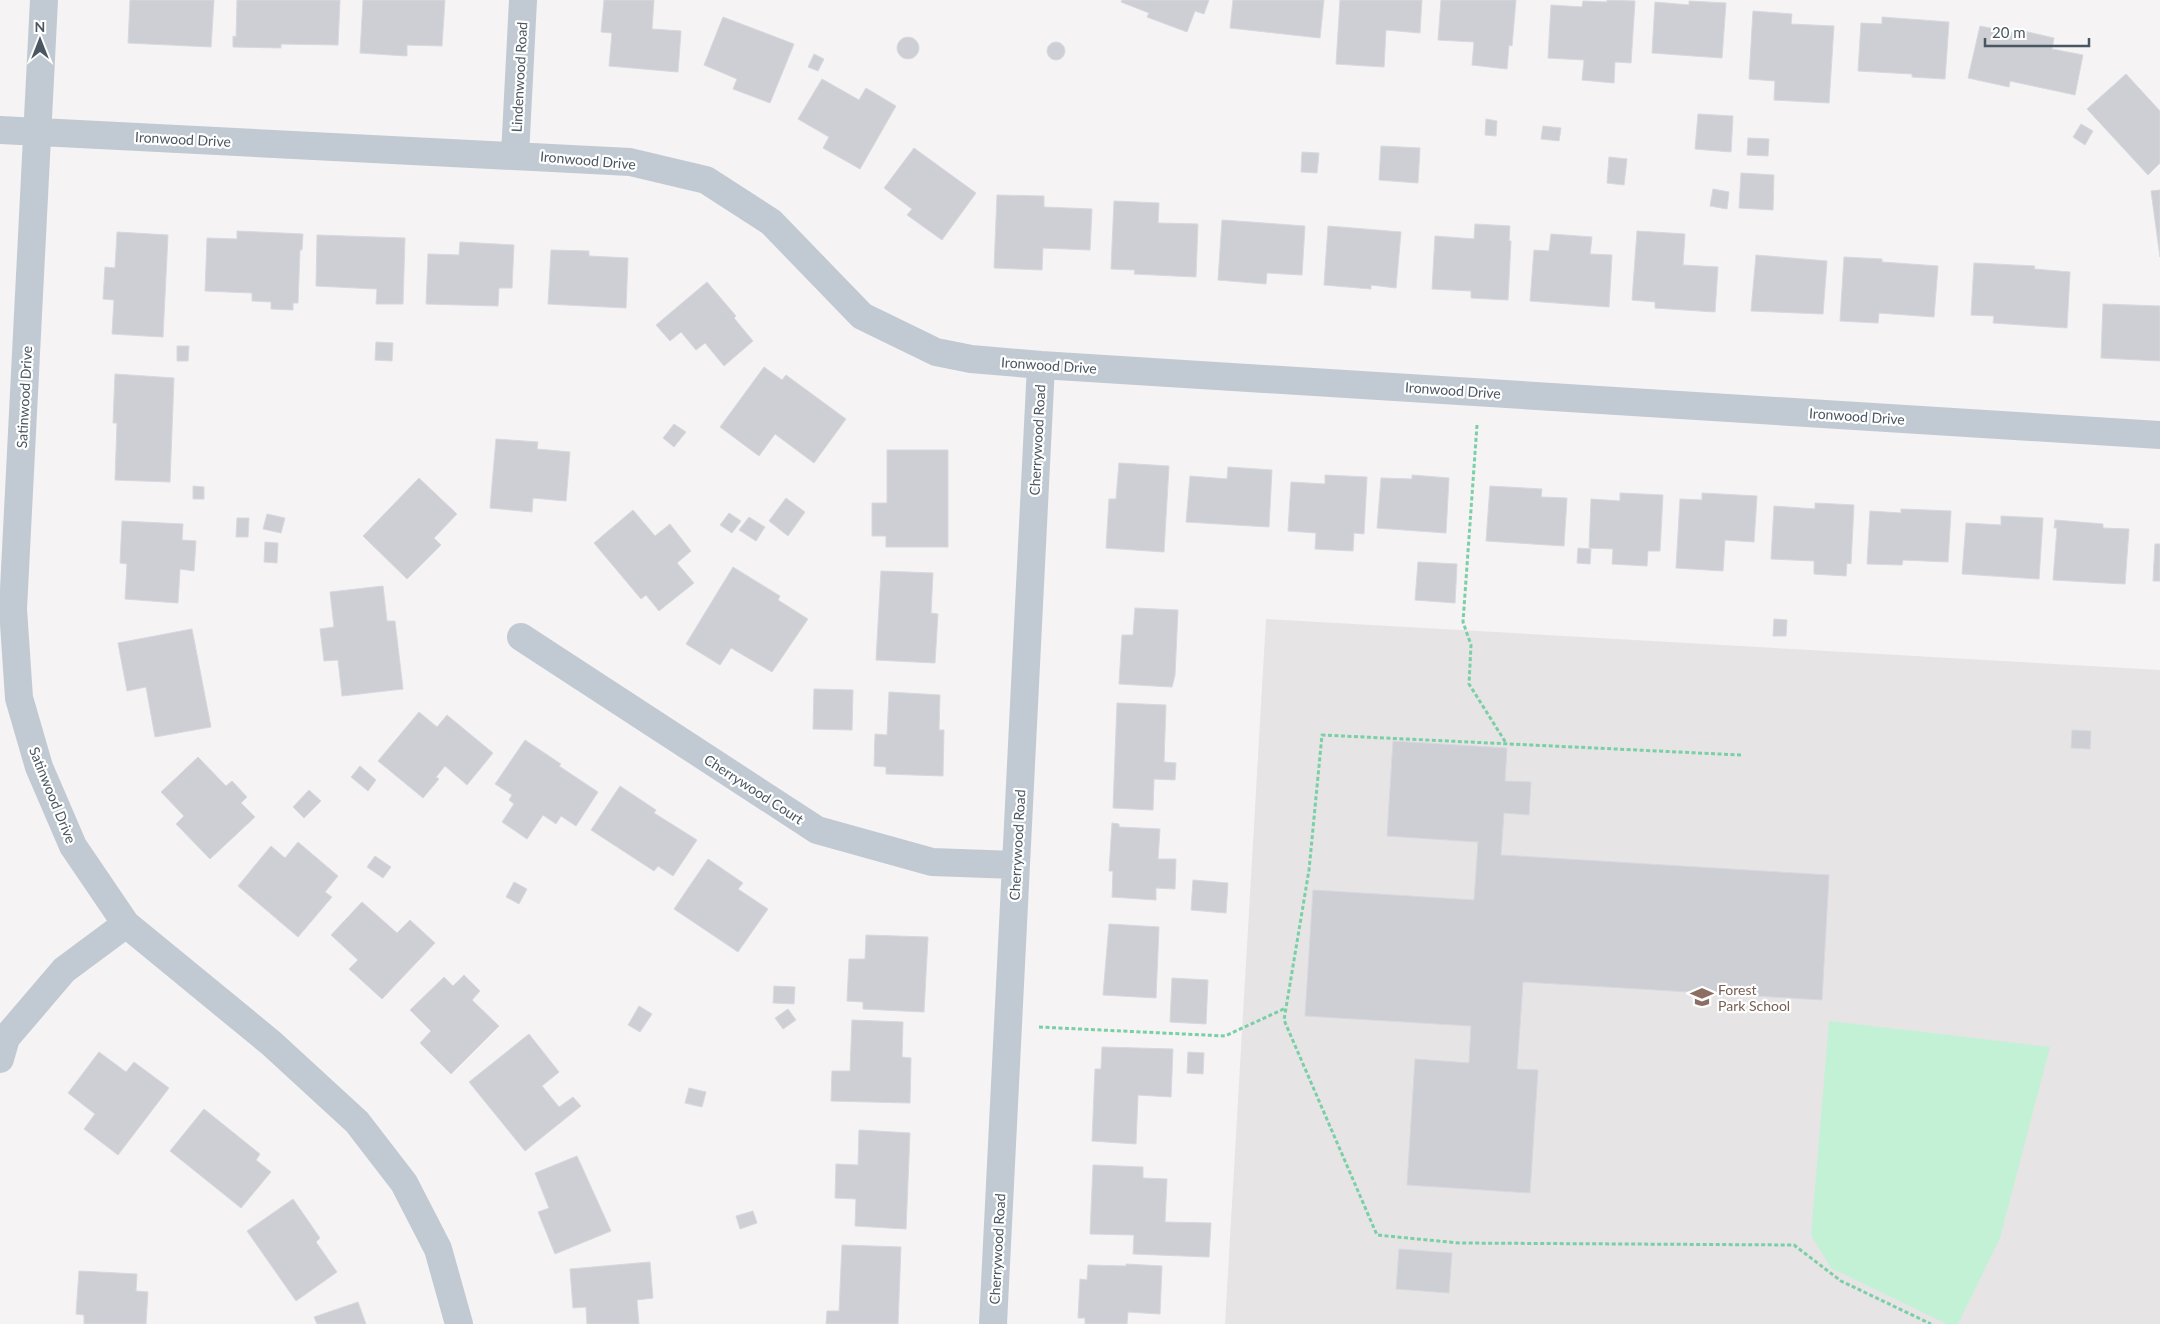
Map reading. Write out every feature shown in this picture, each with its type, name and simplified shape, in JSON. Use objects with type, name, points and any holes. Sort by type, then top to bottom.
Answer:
[{"type":"street","name":"Satinwood Drive","points":[[44,0],[13,608],[19,698],[38,767],[73,846],[126,924],[271,1043],[357,1122],[404,1183],[438,1249],[459,1324]]},
{"type":"street","name":"Lindenwood Road","points":[[515,155],[523,0]]},
{"type":"street","name":"Ironwood Drive","points":[[0,130],[630,162],[706,180],[772,222],[862,316],[936,352],[971,359],[2160,436]]},
{"type":"street","name":"Cherrywood Road","points":[[993,1324],[1041,365]]},
{"type":"street","name":"Cherrywood Court","points":[[522,637],[817,830],[932,862],[1015,865]]},
{"type":"street","points":[[0,1059],[6,1038],[64,970],[126,924]]},
{"type":"path","points":[[1480,392],[1463,622],[1471,645],[1469,684],[1506,744]]},
{"type":"path","points":[[1741,755],[1322,735],[1309,870],[1284,1020],[1376,1235],[1460,1243],[1794,1245],[1841,1281],[1931,1324]]},
{"type":"path","points":[[1008,1026],[1225,1036],[1286,1008]]},
{"type":"shaded area","name":"Forest Park School","points":[[1266,619],[2160,670],[2160,1324],[1225,1324]]},
{"type":"green space","points":[[1829,1021],[2050,1047],[2000,1238],[1958,1324],[1947,1324],[1831,1268],[1811,1235]]},
{"type":"building","points":[[130,0],[214,0],[211,47],[128,43]]},
{"type":"building","points":[[237,0],[340,0],[338,45],[281,44],[281,48],[233,47],[233,36],[236,37]]},
{"type":"building","points":[[363,0],[445,0],[442,46],[407,45],[407,56],[360,53]]},
{"type":"building","points":[[604,0],[654,0],[652,29],[681,31],[678,72],[609,66],[612,33],[601,32]]},
{"type":"building","points":[[1122,0],[1209,0],[1204,14],[1195,11],[1187,32],[1147,17],[1149,13],[1121,2]]},
{"type":"building","points":[[1233,0],[1324,0],[1320,38],[1230,28]]},
{"type":"building","points":[[1340,0],[1422,0],[1420,33],[1386,30],[1384,67],[1336,64]]},
{"type":"building","points":[[1441,0],[1516,0],[1512,46],[1509,45],[1507,69],[1472,65],[1474,42],[1438,40]]},
{"type":"building","points":[[1607,0],[1635,1],[1631,63],[1615,62],[1614,83],[1582,80],[1584,60],[1548,58],[1551,5],[1582,7],[1583,1],[1607,2]]},
{"type":"building","points":[[1689,1],[1726,3],[1722,58],[1652,53],[1655,2],[1689,5]]},
{"type":"building","points":[[1753,11],[1792,14],[1791,24],[1834,26],[1829,103],[1774,100],[1775,81],[1749,79]]},
{"type":"building","points":[[723,17],[794,44],[770,103],[733,89],[737,79],[704,65]]},
{"type":"building","points":[[1882,17],[1949,22],[1945,79],[1912,77],[1912,74],[1858,71],[1861,23],[1882,24]]},
{"type":"building","points":[[1980,26],[2014,33],[2015,29],[2054,38],[2052,49],[2083,55],[2075,95],[2010,81],[2009,87],[1968,78]]},
{"type":"building","points":[[908,37],[916,40],[919,48],[916,56],[908,59],[900,56],[897,48],[900,40]]},
{"type":"building","points":[[1056,42],[1062,45],[1065,51],[1062,57],[1056,60],[1050,57],[1047,51],[1050,45]]},
{"type":"building","points":[[814,54],[824,59],[818,71],[808,67]]},
{"type":"building","points":[[2126,74],[2160,111],[2160,163],[2148,175],[2087,109]]},
{"type":"building","points":[[822,79],[859,100],[866,88],[896,106],[860,169],[823,148],[829,137],[798,119]]},
{"type":"building","points":[[1698,114],[1733,116],[1731,152],[1695,149]]},
{"type":"building","points":[[1486,119],[1497,121],[1496,136],[1485,135]]},
{"type":"building","points":[[2081,124],[2093,131],[2085,145],[2073,137]]},
{"type":"building","points":[[1543,126],[1561,128],[1559,141],[1541,139]]},
{"type":"building","points":[[1748,138],[1769,139],[1768,156],[1747,155]]},
{"type":"building","points":[[1381,146],[1420,148],[1418,183],[1379,180]]},
{"type":"building","points":[[914,148],[976,193],[942,240],[907,215],[912,209],[884,188]]},
{"type":"building","points":[[1302,152],[1319,153],[1317,173],[1301,172]]},
{"type":"building","points":[[1609,157],[1627,159],[1624,185],[1607,183]]},
{"type":"building","points":[[1741,173],[1774,175],[1773,210],[1739,208]]},
{"type":"building","points":[[1713,189],[1729,192],[1727,209],[1710,206]]},
{"type":"building","points":[[2160,190],[2160,257],[2151,191]]},
{"type":"building","points":[[997,195],[1044,196],[1044,207],[1092,209],[1090,250],[1043,248],[1042,270],[994,268]]},
{"type":"building","points":[[1114,201],[1159,203],[1158,223],[1198,224],[1196,277],[1134,274],[1135,270],[1111,269]]},
{"type":"building","points":[[1222,220],[1305,226],[1302,275],[1267,273],[1266,284],[1218,280]]},
{"type":"building","points":[[1475,224],[1510,226],[1508,300],[1471,298],[1471,291],[1432,289],[1435,236],[1474,239]]},
{"type":"building","points":[[1328,226],[1401,232],[1396,288],[1371,285],[1371,289],[1324,285]]},
{"type":"building","points":[[237,231],[303,234],[302,250],[300,250],[298,303],[293,303],[293,310],[271,309],[271,302],[252,301],[252,293],[205,291],[207,238],[237,239]]},
{"type":"building","points":[[1637,231],[1685,234],[1683,265],[1718,267],[1715,312],[1655,308],[1655,302],[1632,300]]},
{"type":"building","points":[[117,232],[168,235],[163,337],[112,334],[114,300],[103,299],[105,267],[115,268]]},
{"type":"building","points":[[1551,234],[1592,237],[1590,254],[1612,255],[1609,307],[1530,301],[1534,250],[1549,251]]},
{"type":"building","points":[[317,235],[405,238],[403,304],[376,304],[377,289],[316,286]]},
{"type":"building","points":[[460,242],[514,245],[512,288],[499,288],[498,306],[426,304],[428,254],[459,255]]},
{"type":"building","points":[[551,250],[589,251],[589,256],[628,258],[626,308],[548,304]]},
{"type":"building","points":[[1756,255],[1827,261],[1823,314],[1751,311]]},
{"type":"building","points":[[1844,257],[1882,259],[1882,262],[1938,266],[1934,317],[1879,313],[1878,323],[1840,321]]},
{"type":"building","points":[[1974,263],[2035,266],[2034,269],[2070,272],[2067,328],[1993,323],[1994,316],[1971,315]]},
{"type":"building","points":[[707,282],[736,316],[734,318],[753,341],[724,366],[705,343],[696,350],[681,332],[670,341],[656,325]]},
{"type":"building","points":[[2103,304],[2160,306],[2160,361],[2101,358]]},
{"type":"building","points":[[376,342],[393,343],[392,361],[375,360]]},
{"type":"building","points":[[177,346],[189,346],[188,361],[177,361]]},
{"type":"building","points":[[764,367],[782,380],[786,375],[846,419],[814,463],[775,434],[759,456],[720,427]]},
{"type":"building","points":[[115,374],[174,378],[170,482],[115,480],[117,423],[113,423]]},
{"type":"building","points":[[674,424],[686,432],[674,447],[663,438]]},
{"type":"building","points":[[496,439],[538,442],[537,449],[570,452],[566,501],[533,498],[532,512],[490,508]]},
{"type":"building","points":[[887,450],[948,450],[948,547],[886,547],[886,536],[872,536],[872,503],[887,503]]},
{"type":"building","points":[[1119,463],[1169,466],[1164,552],[1106,548],[1109,499],[1116,499]]},
{"type":"building","points":[[1228,467],[1272,470],[1269,527],[1186,522],[1190,476],[1227,479]]},
{"type":"building","points":[[1325,475],[1367,477],[1364,534],[1354,533],[1353,551],[1315,549],[1316,533],[1288,531],[1291,482],[1325,484]]},
{"type":"building","points":[[1412,475],[1449,478],[1446,533],[1377,528],[1381,478],[1412,479]]},
{"type":"building","points":[[419,478],[457,514],[434,538],[441,545],[407,579],[363,536]]},
{"type":"building","points":[[193,486],[204,487],[204,499],[193,499]]},
{"type":"building","points":[[1490,486],[1542,489],[1541,497],[1567,498],[1564,546],[1486,541]]},
{"type":"building","points":[[1620,493],[1663,495],[1660,551],[1648,551],[1647,566],[1612,564],[1613,549],[1589,548],[1591,499],[1620,501]]},
{"type":"building","points":[[1702,493],[1757,496],[1754,542],[1725,540],[1723,571],[1676,568],[1680,499],[1702,500]]},
{"type":"building","points":[[786,498],[805,512],[788,536],[769,521]]},
{"type":"building","points":[[1815,503],[1854,505],[1851,564],[1847,563],[1846,576],[1814,574],[1814,561],[1771,559],[1774,506],[1815,509]]},
{"type":"building","points":[[1901,509],[1951,511],[1948,562],[1903,560],[1902,565],[1867,564],[1870,511],[1901,513]]},
{"type":"building","points":[[633,510],[655,536],[670,524],[691,551],[677,563],[694,583],[659,611],[646,595],[641,599],[594,543]]},
{"type":"building","points":[[729,513],[741,521],[732,533],[720,525]]},
{"type":"building","points":[[267,514],[285,518],[281,533],[263,529]]},
{"type":"building","points":[[2001,516],[2043,518],[2039,579],[1962,574],[1966,523],[2001,525]]},
{"type":"building","points":[[749,517],[765,527],[756,541],[739,530]]},
{"type":"building","points":[[237,518],[249,518],[248,537],[236,537]]},
{"type":"building","points":[[2055,520],[2103,524],[2103,528],[2129,529],[2125,584],[2053,580],[2057,528],[2054,528]]},
{"type":"building","points":[[122,521],[183,524],[182,540],[196,541],[194,571],[180,569],[178,603],[125,599],[127,564],[120,563]]},
{"type":"building","points":[[265,542],[278,543],[277,563],[264,562]]},
{"type":"building","points":[[2155,544],[2160,544],[2160,581],[2153,581]]},
{"type":"building","points":[[1578,548],[1591,549],[1590,564],[1577,563]]},
{"type":"building","points":[[1418,562],[1457,564],[1455,603],[1415,600]]},
{"type":"building","points":[[733,567],[780,596],[778,600],[808,619],[772,672],[731,648],[720,665],[686,644]]},
{"type":"building","points":[[881,571],[933,573],[931,613],[938,614],[935,663],[876,660]]},
{"type":"building","points":[[383,586],[387,621],[395,621],[403,689],[342,696],[338,660],[324,661],[320,629],[334,627],[330,592]]},
{"type":"building","points":[[1135,608],[1178,610],[1175,675],[1172,687],[1119,684],[1122,635],[1133,635]]},
{"type":"building","points":[[1774,619],[1787,620],[1786,636],[1773,636]]},
{"type":"building","points":[[192,629],[211,727],[155,737],[146,687],[127,691],[118,643]]},
{"type":"building","points":[[814,689],[853,690],[852,730],[813,729]]},
{"type":"building","points":[[889,692],[940,695],[939,730],[944,730],[943,776],[886,774],[886,767],[874,766],[875,734],[887,735]]},
{"type":"building","points":[[1117,703],[1166,705],[1164,762],[1176,763],[1175,780],[1154,779],[1153,810],[1113,808]]},
{"type":"building","points":[[419,712],[437,727],[447,715],[493,753],[467,785],[445,766],[436,777],[439,779],[423,798],[378,761]]},
{"type":"building","points":[[2072,730],[2091,731],[2090,749],[2071,748]]},
{"type":"building","points":[[525,740],[598,792],[576,826],[561,816],[556,824],[543,815],[527,839],[502,822],[514,804],[509,800],[512,795],[495,784]]},
{"type":"building","points":[[1393,741],[1507,748],[1505,781],[1531,782],[1529,815],[1504,813],[1501,855],[1829,875],[1822,1000],[1523,982],[1517,1069],[1538,1070],[1530,1193],[1407,1185],[1415,1059],[1469,1063],[1471,1026],[1305,1016],[1313,890],[1474,900],[1478,842],[1387,836]]},
{"type":"building","points":[[198,757],[226,786],[232,781],[247,797],[241,803],[255,817],[210,859],[176,824],[184,816],[161,792]]},
{"type":"building","points":[[360,766],[376,780],[368,791],[351,777]]},
{"type":"building","points":[[620,786],[656,810],[654,813],[697,840],[673,876],[658,866],[654,871],[591,830]]},
{"type":"building","points":[[309,790],[321,801],[304,818],[293,807]]},
{"type":"building","points":[[1112,823],[1119,824],[1119,827],[1160,829],[1158,859],[1176,859],[1175,889],[1156,888],[1156,900],[1112,897],[1113,871],[1109,871]]},
{"type":"building","points":[[298,842],[338,876],[325,892],[332,897],[298,937],[238,886],[271,846],[285,858]]},
{"type":"building","points":[[375,856],[391,867],[383,878],[367,867]]},
{"type":"building","points":[[708,859],[743,883],[738,889],[768,909],[738,952],[674,909]]},
{"type":"building","points":[[1193,880],[1228,883],[1226,913],[1191,910]]},
{"type":"building","points":[[514,882],[527,889],[519,904],[506,897]]},
{"type":"building","points":[[362,902],[397,933],[410,920],[435,943],[382,999],[349,969],[358,960],[331,935]]},
{"type":"building","points":[[1109,924],[1159,927],[1156,998],[1103,995]]},
{"type":"building","points":[[866,935],[928,937],[924,1012],[863,1009],[863,1002],[847,1001],[849,959],[865,959]]},
{"type":"building","points":[[464,975],[480,991],[472,1000],[499,1026],[451,1074],[420,1043],[431,1031],[410,1010],[444,977],[453,986]]},
{"type":"building","points":[[1172,978],[1208,980],[1206,1024],[1170,1022]]},
{"type":"building","points":[[774,986],[795,987],[794,1004],[773,1003]]},
{"type":"building","points":[[639,1006],[652,1014],[640,1032],[628,1025]]},
{"type":"building","points":[[788,1009],[796,1020],[783,1029],[775,1018]]},
{"type":"building","points":[[852,1020],[903,1022],[902,1057],[911,1058],[910,1103],[831,1101],[832,1071],[850,1071]]},
{"type":"building","points":[[529,1034],[559,1072],[542,1086],[559,1107],[573,1097],[581,1106],[525,1151],[469,1082]]},
{"type":"building","points":[[1102,1047],[1173,1049],[1171,1097],[1138,1095],[1136,1144],[1092,1141],[1095,1069],[1101,1069]]},
{"type":"building","points":[[99,1052],[126,1072],[134,1062],[169,1088],[118,1155],[84,1129],[95,1114],[68,1093]]},
{"type":"building","points":[[1188,1052],[1204,1053],[1203,1074],[1187,1073]]},
{"type":"building","points":[[689,1088],[706,1092],[702,1107],[685,1103]]},
{"type":"building","points":[[204,1109],[260,1154],[256,1160],[271,1172],[241,1208],[170,1151]]},
{"type":"building","points":[[859,1130],[910,1133],[906,1229],[855,1226],[856,1199],[835,1198],[836,1164],[858,1165]]},
{"type":"building","points":[[577,1156],[611,1231],[555,1254],[538,1212],[549,1208],[535,1173]]},
{"type":"building","points":[[1093,1165],[1143,1167],[1143,1178],[1167,1179],[1165,1222],[1211,1223],[1209,1257],[1133,1254],[1134,1235],[1090,1234]]},
{"type":"building","points":[[293,1199],[320,1238],[316,1242],[337,1272],[296,1301],[247,1231]]},
{"type":"building","points":[[753,1211],[757,1223],[740,1229],[736,1216]]},
{"type":"building","points":[[842,1245],[901,1247],[898,1324],[826,1324],[827,1311],[839,1311]]},
{"type":"building","points":[[1399,1249],[1452,1253],[1449,1293],[1396,1289]]},
{"type":"building","points":[[650,1262],[653,1298],[637,1300],[639,1324],[587,1324],[586,1307],[573,1308],[570,1269]]},
{"type":"building","points":[[1126,1264],[1162,1266],[1160,1314],[1128,1312],[1127,1324],[1085,1324],[1085,1318],[1078,1318],[1080,1279],[1087,1280],[1088,1265],[1126,1266]]},
{"type":"building","points":[[79,1271],[137,1274],[136,1291],[148,1292],[146,1324],[84,1324],[84,1315],[76,1314]]},
{"type":"building","points":[[358,1302],[366,1324],[317,1324],[314,1317]]},
{"type":"place","name":"Forest Park School","points":[[1702,997]]}]
